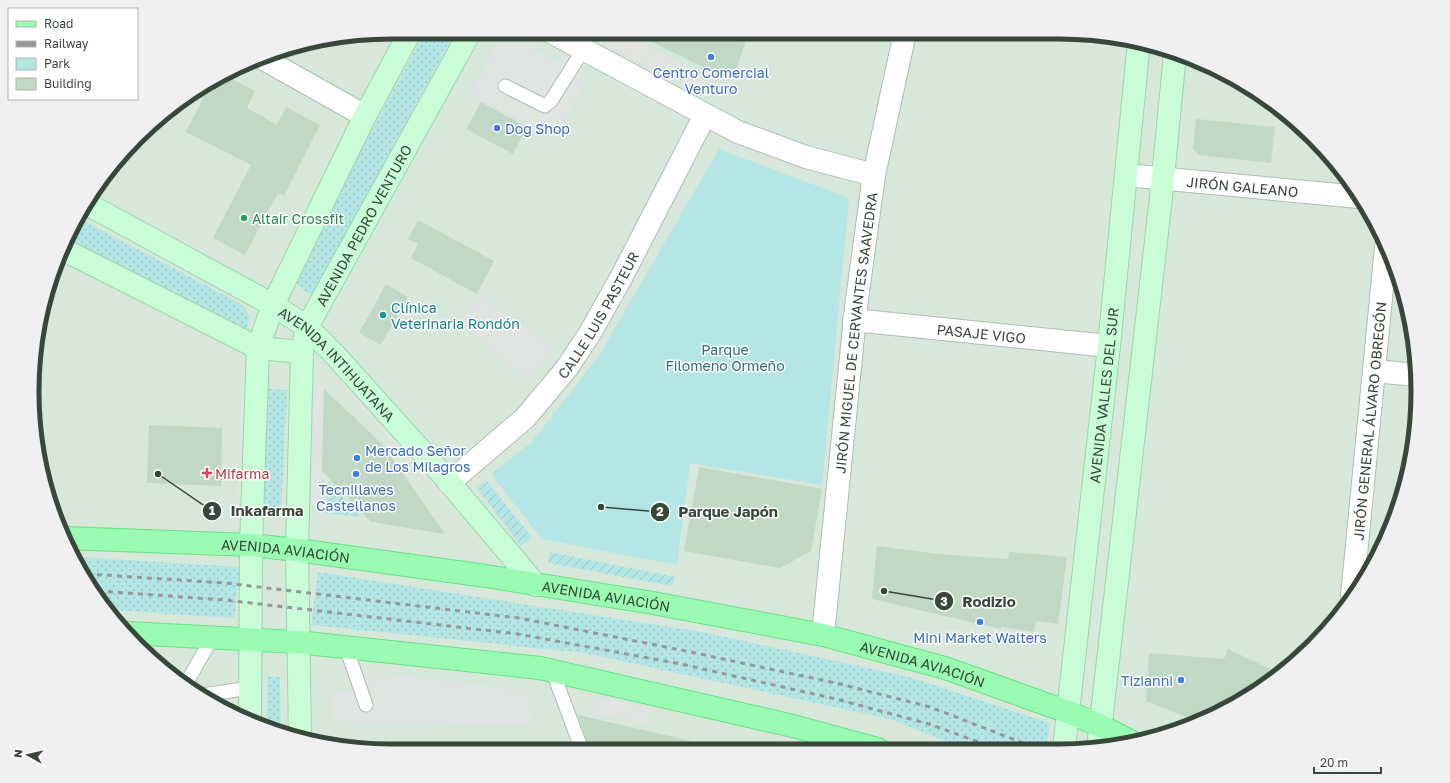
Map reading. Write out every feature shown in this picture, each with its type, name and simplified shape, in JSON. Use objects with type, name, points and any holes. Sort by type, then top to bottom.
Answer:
[{"type":"main road","points":[[250,714],[252,640],[251,545],[258,348],[273,305],[365,116],[406,39]]},
{"type":"main road","name":"AVENIDA PEDRO VENTURO","points":[[300,732],[297,642],[297,550],[302,352],[307,327],[466,39]]},
{"type":"main road","name":"AVENIDA VALLES DEL SUR","points":[[1064,744],[1109,346],[1137,48]]},
{"type":"main road","points":[[1099,742],[1163,178],[1175,59]]},
{"type":"main road","name":"AVENIDA INTIHUATANA","points":[[91,206],[273,305],[307,327],[335,355],[449,483],[536,585]]},
{"type":"main road","name":"AVENIDA INTIHUATANA","points":[[68,252],[258,348],[302,352]]},
{"type":"main road","name":"AVENIDA AVIACIÓN","points":[[71,538],[251,545],[297,550],[486,576],[653,603],[823,635],[945,668],[1068,712],[1123,738]]},
{"type":"main road","points":[[135,633],[297,642],[552,670],[793,726],[860,744]]},
{"type":"street","points":[[563,39],[738,132],[793,152],[874,175]]},
{"type":"street","name":"JIRÓN MIGUEL DE CERVANTES SAAVEDRA","points":[[823,635],[854,320],[874,175],[904,39]]},
{"type":"street","points":[[268,62],[365,116]]},
{"type":"street","name":"CALLE LUIS PASTEUR","points":[[449,483],[525,418],[567,368],[590,333],[621,278],[706,115]]},
{"type":"street","name":"JIRÓN GALEANO","points":[[1126,175],[1352,196]]},
{"type":"street","name":"JIRÓN GENERAL ÁLVARO OBREGÓN","points":[[1353,585],[1385,259]]},
{"type":"street","name":"PASAJE VIGO","points":[[854,320],[1109,346]]},
{"type":"street","points":[[1374,371],[1410,374]]},
{"type":"lane","points":[[506,86],[545,106],[551,101],[583,50]]},
{"type":"lane","points":[[188,679],[212,638]]},
{"type":"lane","points":[[346,647],[366,705]]},
{"type":"lane","points":[[552,670],[563,697],[578,744]]},
{"type":"lane","points":[[210,694],[250,688]]},
{"type":"shaded area","points":[[392,39],[1058,39],[1105,42],[1150,51],[1214,75],[1235,86],[1273,112],[1291,126],[1324,159],[1352,196],[1364,215],[1375,236],[1392,278],[1399,300],[1408,345],[1411,392],[1410,415],[1408,438],[1399,483],[1375,547],[1352,587],[1324,624],[1291,657],[1254,685],[1214,708],[1172,725],[1150,732],[1105,741],[1058,744],[392,744],[345,741],[300,732],[236,708],[196,685],[159,657],[126,624],[98,587],[86,568],[75,547],[58,505],[46,460],[42,438],[39,392],[42,345],[51,300],[75,236],[98,196],[126,159],[142,142],[159,126],[196,98],[236,75],[300,51],[345,42]]},
{"type":"shaded area","points":[[500,39],[516,39],[587,76],[555,139],[469,94]]},
{"type":"shaded area","points":[[594,39],[634,39],[715,79],[706,96]]},
{"type":"shaded area","points":[[481,295],[555,349],[528,382],[460,324]]},
{"type":"shaded area","points":[[350,374],[453,492],[441,498],[339,382]]},
{"type":"shaded area","points":[[314,386],[323,387],[321,506],[311,505]]},
{"type":"shaded area","points":[[241,400],[248,400],[244,500],[237,500]]},
{"type":"shaded area","points":[[351,670],[529,690],[531,723],[334,722],[331,692],[353,692]]},
{"type":"shaded area","points":[[589,696],[653,708],[648,724],[594,714]]},
{"type":"shaded area","points":[[317,730],[317,736],[310,734],[310,731]]},
{"type":"green space","points":[[421,39],[451,39],[399,135],[319,289],[314,294],[307,293],[295,282],[295,274]]},
{"type":"green space","name":"Parque Filomeno Ormeño","points":[[719,149],[849,198],[822,485],[690,463],[677,565],[542,539],[491,474],[532,442],[600,354]]},
{"type":"green space","points":[[83,221],[241,304],[248,314],[249,321],[244,331],[71,245]]},
{"type":"green space","points":[[268,389],[287,390],[281,514],[263,513]]},
{"type":"green space","points":[[486,480],[532,537],[521,546],[477,488]]},
{"type":"green space","points":[[328,481],[362,517],[326,513]]},
{"type":"green space","points":[[550,552],[675,577],[673,586],[548,563]]},
{"type":"green space","points":[[80,557],[240,567],[234,618],[115,610],[98,587]]},
{"type":"green space","points":[[318,572],[702,632],[909,677],[1050,723],[1047,744],[952,744],[890,719],[585,653],[311,625]]},
{"type":"green space","points":[[267,676],[280,677],[281,726],[267,721]]},
{"type":"building","name":"Centro Comercial Venturo","points":[[645,39],[747,39],[732,81]]},
{"type":"building","points":[[230,78],[255,91],[247,108],[277,125],[286,107],[320,125],[284,196],[278,193],[245,255],[213,238],[251,165],[186,132],[207,91]]},
{"type":"building","name":"Dog Shop","points":[[481,102],[527,127],[513,154],[466,129]]},
{"type":"building","points":[[1196,119],[1275,127],[1271,163],[1199,155],[1193,149]]},
{"type":"building","points":[[418,220],[494,261],[477,294],[411,258],[418,244],[408,239]]},
{"type":"building","name":"Clínica Veterinaria Rondón","points":[[386,284],[408,297],[381,345],[359,333]]},
{"type":"building","name":"Mercado Señor de Los Milagros","points":[[324,389],[382,444],[445,534],[371,522],[322,471]]},
{"type":"building","points":[[149,425],[222,428],[221,486],[147,483]]},
{"type":"building","points":[[699,467],[822,489],[811,551],[780,568],[684,551]]},
{"type":"building","points":[[877,546],[938,554],[1008,559],[1009,552],[1067,557],[1058,624],[1036,621],[1034,632],[1001,627],[1001,629],[872,599]]},
{"type":"building","name":"Tizianni","points":[[1228,649],[1273,671],[1235,697],[1189,718],[1146,701],[1149,653],[1224,659]]},
{"type":"building","points":[[578,715],[695,742],[695,744],[588,744]]},
{"type":"railway","points":[[90,574],[225,583],[519,618],[681,650],[840,684],[930,707],[1026,744]]},
{"type":"railway","points":[[101,591],[225,600],[518,634],[681,664],[836,699],[929,724],[984,744]]},
{"type":"place","name":"Centro Comercial Venturo","points":[[711,57]]},
{"type":"place","name":"Dog Shop","points":[[497,128]]},
{"type":"place","name":"Altair Crossfit","points":[[244,218]]},
{"type":"place","name":"Clínica Veterinaria Rondón","points":[[383,315]]},
{"type":"place","name":"Mercado Señor de Los Milagros","points":[[357,458]]},
{"type":"place","name":"Mifarma","points":[[207,473]]},
{"type":"place","name":"Inkafarma","points":[[158,474]]},
{"type":"place","name":"Tecnillaves Castellanos","points":[[356,474]]},
{"type":"place","name":"Parque Japón","points":[[601,507]]},
{"type":"place","name":"Rodizio","points":[[884,591]]},
{"type":"place","name":"Mini Market Walters","points":[[980,622]]},
{"type":"place","name":"Tizianni","points":[[1181,680]]}]
